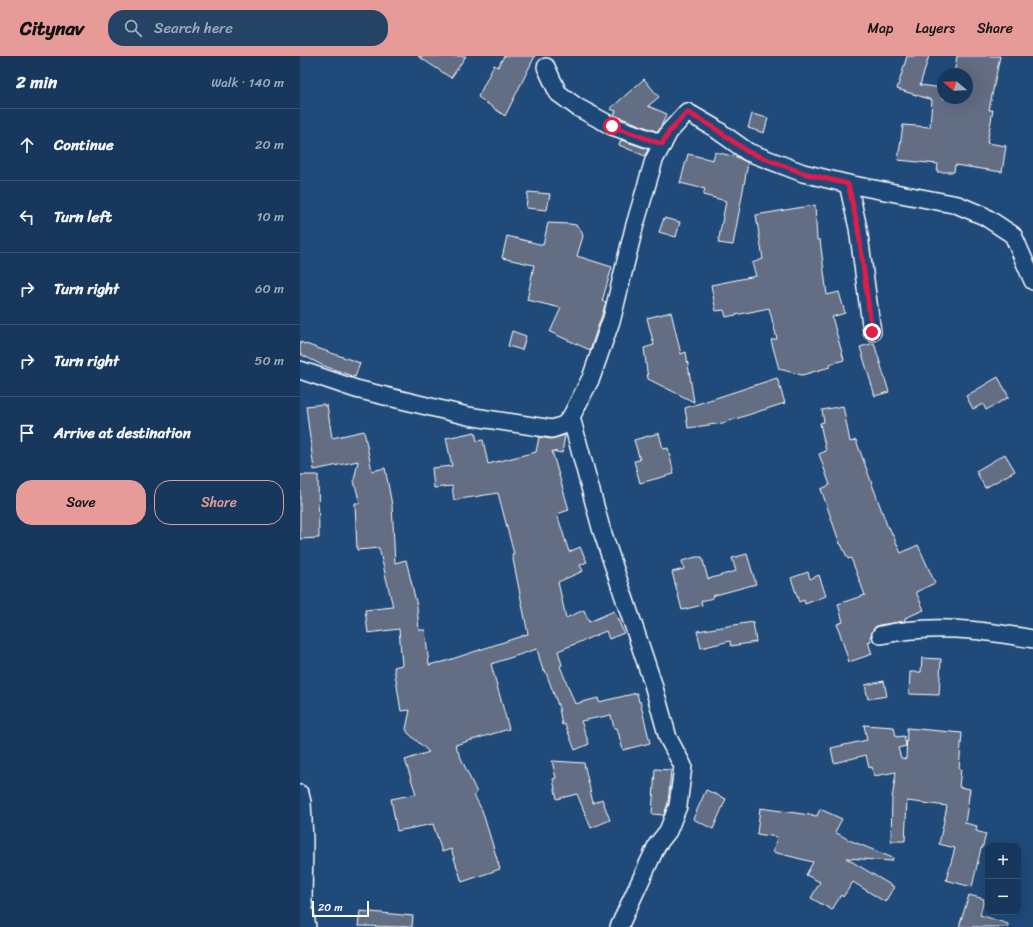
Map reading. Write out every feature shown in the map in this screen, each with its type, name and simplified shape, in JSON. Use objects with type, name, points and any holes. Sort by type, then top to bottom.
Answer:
[{"type":"street","points":[[546,67],[558,93],[577,107],[612,126],[662,144]]},
{"type":"street","points":[[300,370],[356,389],[468,416],[552,429],[564,425],[571,417],[591,378],[610,325],[634,228],[654,160],[669,132],[687,112],[713,127],[748,152],[803,173],[848,184],[958,205],[984,216],[1013,236],[1033,281]]},
{"type":"street","points":[[848,184],[858,228],[872,332]]},
{"type":"street","points":[[571,417],[601,528],[653,684],[668,738],[683,766],[678,806],[668,831],[657,845],[619,927]]},
{"type":"street","points":[[881,635],[901,630],[923,628],[994,632],[1033,639]]},
{"type":"street","points":[[300,794],[302,802],[304,839],[303,902],[307,927]]},
{"type":"building","points":[[418,56],[466,56],[451,78]]},
{"type":"building","points":[[504,56],[535,56],[505,116],[478,97],[494,65],[498,67]]},
{"type":"building","points":[[907,56],[929,56],[920,85],[937,87],[937,104],[973,104],[973,68],[955,68],[957,56],[1000,56],[989,110],[993,110],[987,143],[1006,146],[1002,172],[955,165],[954,172],[937,172],[938,164],[898,160],[903,125],[930,127],[932,100],[897,89]]},
{"type":"building","points":[[644,79],[659,97],[648,106],[667,114],[658,132],[614,115],[616,111],[610,109]]},
{"type":"building","points":[[752,114],[768,118],[764,133],[748,128]]},
{"type":"building","points":[[621,140],[648,149],[645,156],[619,145]]},
{"type":"building","points":[[715,152],[737,157],[748,163],[733,245],[718,243],[726,201],[703,195],[705,189],[680,183],[688,154],[713,160]]},
{"type":"building","points":[[528,192],[550,194],[547,210],[526,208]]},
{"type":"building","points":[[815,205],[817,240],[820,240],[827,295],[839,292],[845,313],[832,317],[844,360],[830,364],[830,367],[802,375],[779,369],[771,340],[777,339],[769,308],[726,317],[724,310],[716,311],[711,285],[756,276],[752,263],[763,259],[756,215]]},
{"type":"building","points":[[664,218],[680,222],[676,237],[659,232]]},
{"type":"building","points":[[548,223],[576,225],[581,230],[583,236],[577,256],[612,267],[602,301],[606,302],[590,350],[550,332],[561,308],[527,300],[534,265],[502,258],[507,236],[543,245]]},
{"type":"building","points":[[671,312],[681,354],[686,352],[694,402],[648,379],[644,348],[654,345],[647,318]]},
{"type":"building","points":[[512,331],[526,336],[522,350],[508,346]]},
{"type":"building","points":[[300,342],[360,363],[355,377],[324,366],[300,354]]},
{"type":"building","points":[[874,343],[889,392],[875,396],[860,347]]},
{"type":"building","points":[[998,377],[1009,397],[986,410],[983,404],[973,409],[966,396]]},
{"type":"building","points":[[777,378],[785,403],[723,423],[688,428],[685,408]]},
{"type":"building","points":[[324,404],[324,406],[327,405],[332,438],[364,431],[372,471],[385,468],[392,505],[395,563],[406,560],[417,606],[419,630],[425,630],[429,665],[440,663],[528,634],[512,554],[514,554],[498,493],[454,500],[452,486],[434,488],[432,468],[452,466],[446,438],[475,432],[477,441],[483,440],[488,464],[536,452],[539,437],[551,439],[565,435],[562,453],[552,451],[569,510],[557,514],[569,552],[580,547],[587,562],[580,565],[583,571],[558,582],[566,618],[584,610],[589,622],[614,611],[624,633],[609,639],[606,631],[558,651],[562,665],[560,666],[575,704],[598,698],[599,702],[637,693],[650,743],[623,750],[617,728],[614,728],[611,715],[581,721],[589,744],[575,750],[565,724],[562,725],[559,708],[545,670],[543,671],[537,649],[491,664],[509,729],[455,745],[477,793],[474,795],[482,810],[500,869],[462,882],[451,849],[442,852],[433,824],[397,831],[391,799],[416,794],[405,760],[429,752],[408,733],[406,729],[410,710],[401,711],[394,667],[402,665],[399,629],[368,633],[365,610],[393,607],[379,548],[357,550],[355,503],[360,503],[354,481],[358,461],[314,470],[306,406]]},
{"type":"building","points":[[843,406],[850,442],[856,440],[888,528],[889,527],[901,553],[918,545],[935,583],[916,592],[924,610],[905,618],[905,621],[875,627],[870,637],[871,641],[868,642],[872,654],[849,662],[837,624],[843,622],[838,604],[865,595],[851,558],[848,559],[840,544],[821,489],[830,485],[819,454],[826,451],[820,423],[824,422],[822,410]]},
{"type":"building","points":[[659,433],[663,449],[668,448],[674,474],[640,483],[634,461],[640,460],[634,440]]},
{"type":"building","points":[[1005,454],[1015,471],[985,488],[976,471]]},
{"type":"building","points":[[300,475],[318,475],[319,538],[300,539]]},
{"type":"building","points":[[747,554],[756,584],[712,596],[713,598],[701,601],[702,605],[682,610],[672,572],[684,569],[682,561],[702,557],[708,579],[736,571],[732,558]]},
{"type":"building","points":[[808,572],[810,579],[819,575],[826,596],[805,604],[804,600],[799,602],[791,578]]},
{"type":"building","points":[[753,622],[756,642],[731,646],[730,641],[701,648],[697,631]]},
{"type":"building","points":[[922,658],[941,659],[939,695],[909,694],[910,672],[921,672]]},
{"type":"building","points":[[884,681],[887,696],[868,699],[865,685]]},
{"type":"building","points":[[864,725],[894,727],[896,737],[904,736],[906,746],[898,748],[901,758],[906,759],[907,728],[962,733],[959,787],[970,789],[965,823],[977,826],[976,831],[986,834],[982,849],[981,848],[972,887],[946,880],[955,848],[939,844],[947,806],[907,801],[905,841],[891,841],[892,799],[896,772],[874,776],[872,767],[869,768],[866,755],[834,763],[831,748],[867,740]]},
{"type":"building","points":[[552,761],[584,763],[593,803],[602,799],[610,820],[591,828],[577,794],[557,799],[553,779],[556,778]]},
{"type":"building","points":[[655,769],[671,770],[668,803],[664,815],[652,814]]},
{"type":"building","points":[[706,790],[726,799],[713,829],[693,819]]},
{"type":"building","points":[[760,808],[817,816],[820,809],[842,819],[835,832],[849,840],[893,858],[892,861],[846,858],[894,887],[885,902],[853,882],[843,897],[841,895],[832,910],[811,898],[820,882],[806,875],[813,862],[773,852],[777,837],[757,834]]},
{"type":"building","points":[[969,895],[984,899],[980,915],[1008,924],[1008,927],[959,927]]},
{"type":"building","points":[[360,911],[413,916],[412,927],[358,926]]},
{"type":"route","points":[[612,126],[662,144],[669,132],[687,112],[713,127],[748,152],[803,173],[848,184],[858,228],[872,332]]}]
